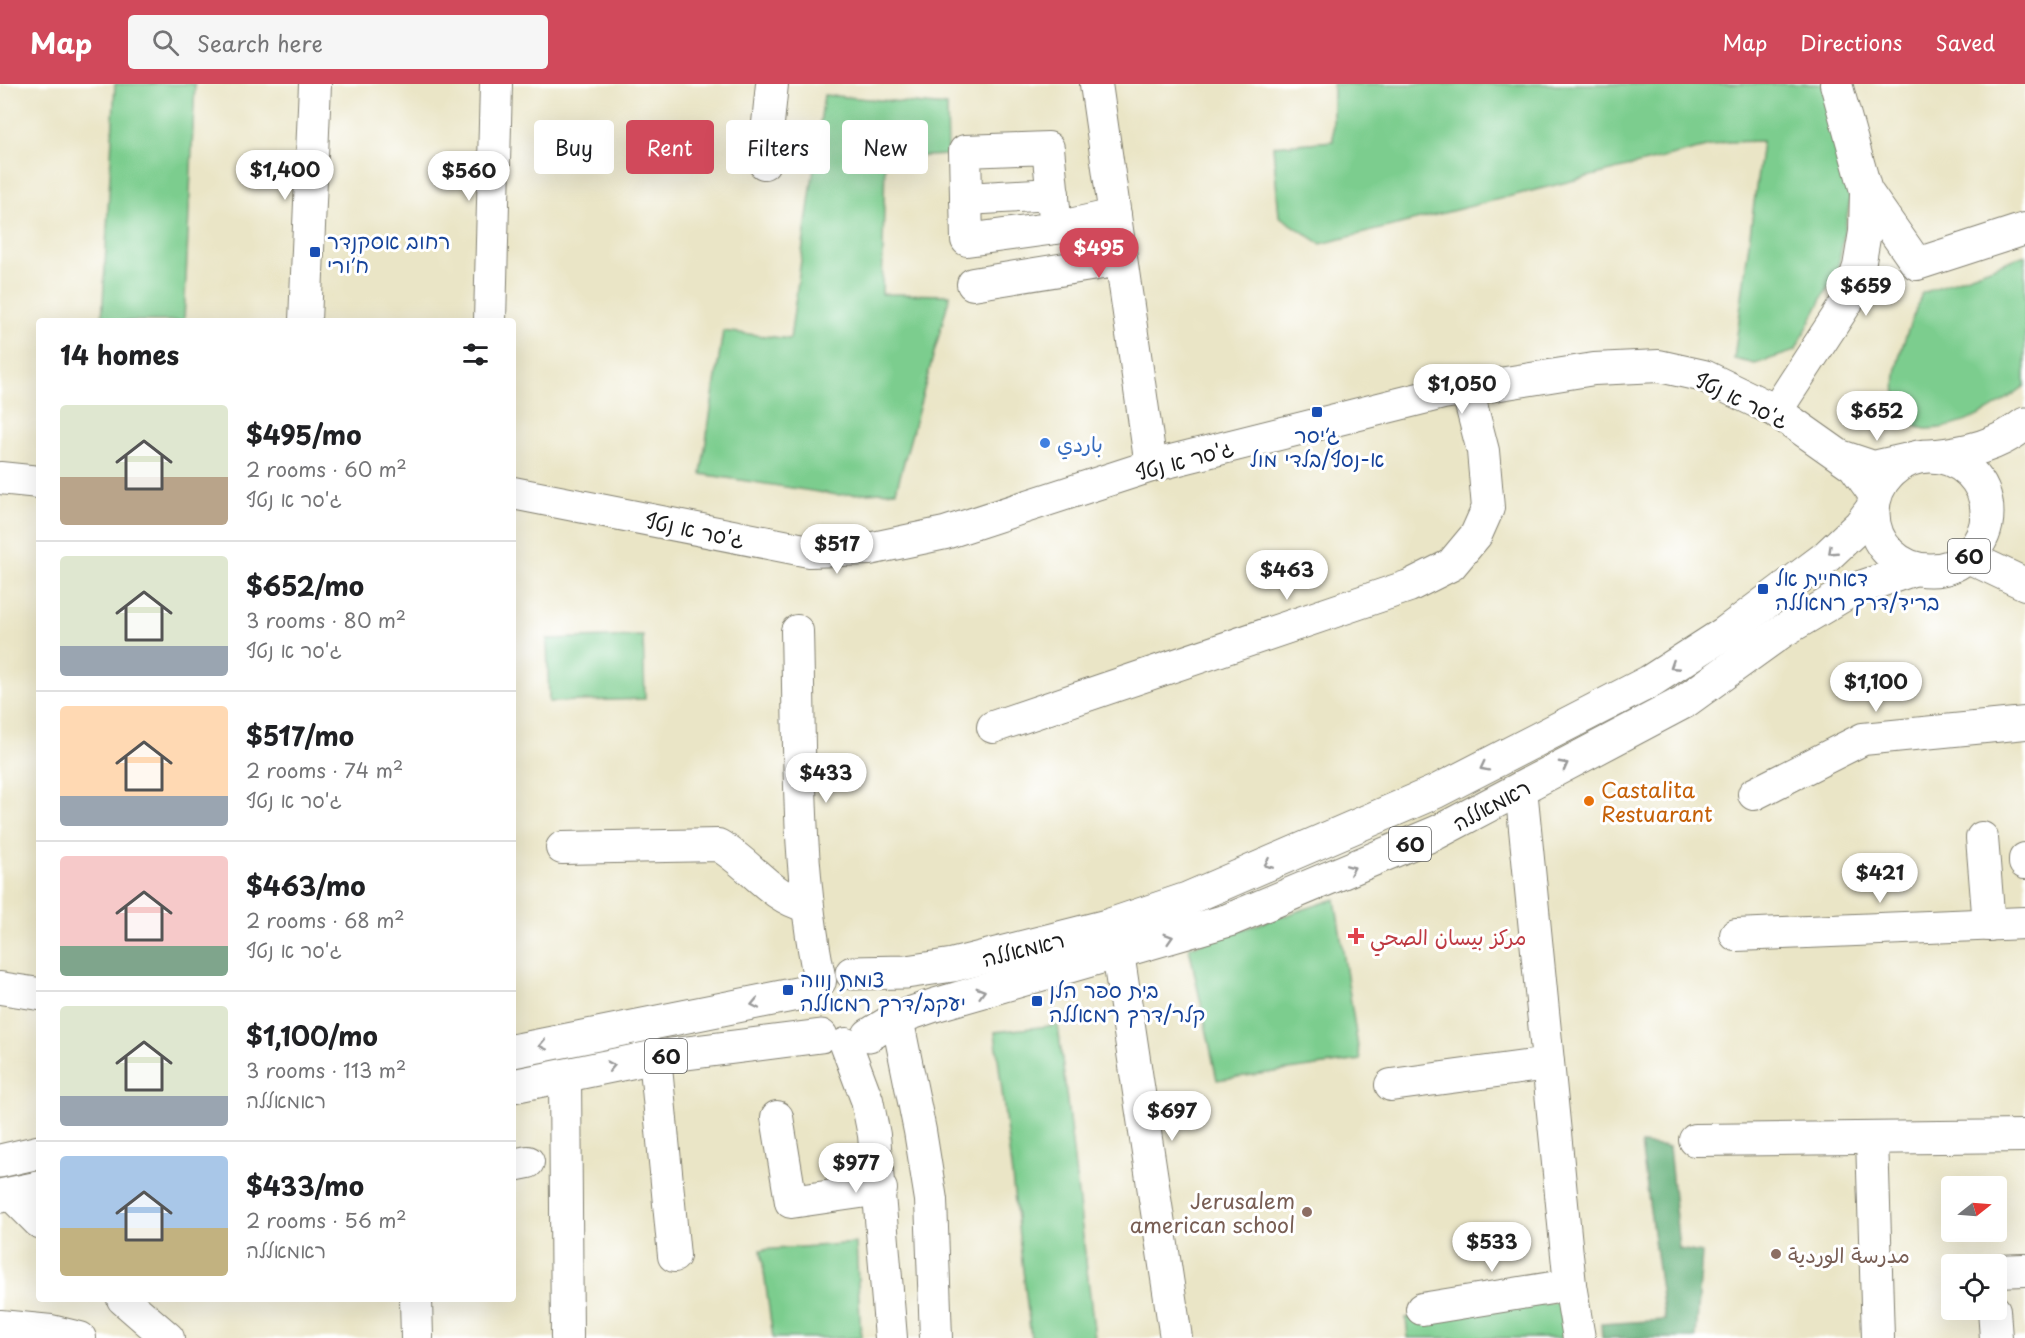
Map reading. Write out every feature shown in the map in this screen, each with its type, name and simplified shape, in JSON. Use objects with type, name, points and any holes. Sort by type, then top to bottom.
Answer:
[{"type":"highway","name":"60","points":[[1874,502],[1884,478],[1897,466],[1923,457],[1974,451],[2021,428]]},
{"type":"highway","name":"60","points":[[1914,569],[1933,571],[1952,567],[1968,557],[1980,541],[1987,522],[1986,503],[1990,477],[2021,428]]},
{"type":"highway","points":[[1923,457],[1951,460],[1967,470],[1980,485],[1986,503]]},
{"type":"highway","points":[[1874,502],[1874,528],[1882,546],[1896,560],[1914,569]]},
{"type":"highway","name":"ראמאללה","points":[[852,973],[906,972],[953,965],[1107,926],[1187,898],[1435,792],[1668,670],[1725,633],[1825,558],[1860,525],[1874,502]]},
{"type":"highway","name":"ראמאללה","points":[[516,1085],[654,1057],[845,1038],[897,1018],[1229,920],[1438,832],[1684,702],[1781,632],[1850,591],[1914,569]]},
{"type":"highway","name":"60","points":[[516,1051],[816,986],[830,975],[852,973]]},
{"type":"highway","points":[[816,986],[808,1003],[808,1015],[813,1027],[845,1038],[876,1024],[880,1012],[878,998],[864,978],[852,973]]},
{"type":"highway","points":[[0,1161],[36,1153]]},
{"type":"street","points":[[305,318],[315,84]]},
{"type":"street","points":[[490,318],[496,84]]},
{"type":"street","points":[[768,120],[772,84]]},
{"type":"street","points":[[1096,84],[1151,466]]},
{"type":"street","points":[[1776,411],[1847,302],[1859,267],[1865,232],[1866,191],[1836,84]]},
{"type":"street","points":[[1056,228],[1048,148],[965,151],[967,240],[1056,228],[1115,215]]},
{"type":"street","points":[[1866,191],[1917,264],[2025,229]]},
{"type":"street","points":[[966,199],[1053,194]]},
{"type":"street","points":[[973,284],[1121,260]]},
{"type":"street","name":"ג'סר א נטף","points":[[516,493],[562,501],[731,538],[809,551],[869,549],[945,533],[1151,466],[1467,389],[1594,369],[1659,366],[1704,376],[1776,411],[1862,475],[1874,502]]},
{"type":"street","points":[[993,727],[1409,586],[1451,565],[1476,535],[1488,508],[1483,451],[1467,389]]},
{"type":"street","name":"ג'סר א נטף","points":[[1839,456],[1873,467],[1923,457]]},
{"type":"street","points":[[0,478],[36,482]]},
{"type":"street","points":[[1968,557],[2025,584]]},
{"type":"street","points":[[797,631],[807,906],[816,986]]},
{"type":"street","points":[[1754,794],[1863,739],[2025,723]]},
{"type":"street","points":[[1521,788],[1570,1285],[1579,1338]]},
{"type":"street","points":[[1982,838],[1989,925]]},
{"type":"street","points":[[562,848],[718,845],[736,856],[769,887],[790,902],[807,906]]},
{"type":"street","points":[[1736,935],[2025,923]]},
{"type":"street","points":[[1118,953],[1176,1338]]},
{"type":"street","points":[[0,988],[36,994]]},
{"type":"street","points":[[897,1018],[920,1131],[931,1200],[936,1338]]},
{"type":"street","points":[[845,1038],[867,1100],[881,1189],[891,1338]]},
{"type":"street","points":[[654,1057],[674,1256]]},
{"type":"street","points":[[1391,1085],[1548,1064]]},
{"type":"street","points":[[565,1075],[567,1338]]},
{"type":"street","points":[[777,1118],[791,1202],[881,1189]]},
{"type":"street","points":[[1695,1140],[2025,1136]]},
{"type":"street","points":[[1872,1138],[1878,1338]]},
{"type":"street","points":[[17,1193],[36,1218]]},
{"type":"street","points":[[2007,1271],[2025,1270]]},
{"type":"street","points":[[1422,1309],[1570,1285]]},
{"type":"street","points":[[126,1302],[168,1338]]},
{"type":"street","points":[[416,1302],[417,1338]]},
{"type":"street","points":[[1995,1320],[1996,1338]]},
{"type":"street","points":[[0,1326],[51,1330],[80,1338]]},
{"type":"green space","points":[[115,84],[195,84],[184,318],[102,318]]},
{"type":"green space","points":[[1333,84],[1823,84],[1839,133],[1850,200],[1838,268],[1795,351],[1755,364],[1734,359],[1762,141],[1726,142],[1321,244],[1279,216],[1273,146],[1333,141]]},
{"type":"green space","points":[[824,95],[947,106],[948,155],[928,156],[928,120],[842,120],[842,174],[885,174],[882,294],[950,295],[896,491],[837,495],[701,474],[723,331],[790,339],[813,174],[830,174],[830,120],[821,120]]},
{"type":"green space","points":[[2025,255],[2025,386],[1991,409],[1954,425],[1927,429],[1904,422],[1895,389],[1896,373],[1904,341],[1922,293]]},
{"type":"green space","points":[[643,636],[645,699],[549,702],[547,639]]},
{"type":"green space","points":[[1335,899],[1360,1060],[1217,1080],[1189,947]]},
{"type":"green space","points":[[1058,1025],[1095,1338],[1031,1338],[995,1032]]},
{"type":"green space","points":[[1641,1144],[1669,1147],[1679,1249],[1702,1253],[1696,1338],[1602,1338],[1601,1324],[1665,1320]]},
{"type":"green space","points":[[856,1243],[861,1338],[773,1338],[761,1250]]},
{"type":"green space","points":[[1560,1302],[1565,1338],[1408,1338],[1406,1318]]},
{"type":"place","name":"רחוב אסקנדר ח׳ורי","points":[[315,252]]},
{"type":"place","name":"ג׳יסר א-נסף/בלדי מול","points":[[1317,412]]},
{"type":"place","name":"باردي","points":[[1045,443]]},
{"type":"place","name":"דאחיית אל בריד/דרך רמאללה","points":[[1763,589]]},
{"type":"place","name":"Castalita Restuarant","points":[[1589,801]]},
{"type":"place","name":"مركز بيسان الصحي","points":[[1356,936]]},
{"type":"place","name":"צומת נווה יעקב/דרך רמאללה","points":[[788,990]]},
{"type":"place","name":"בית ספר הלן קלר/דרך רמאללה","points":[[1037,1001]]},
{"type":"place","name":"Jerusalem american school","points":[[1307,1212]]},
{"type":"place","name":"مدرسة الوردية","points":[[1776,1254]]}]
